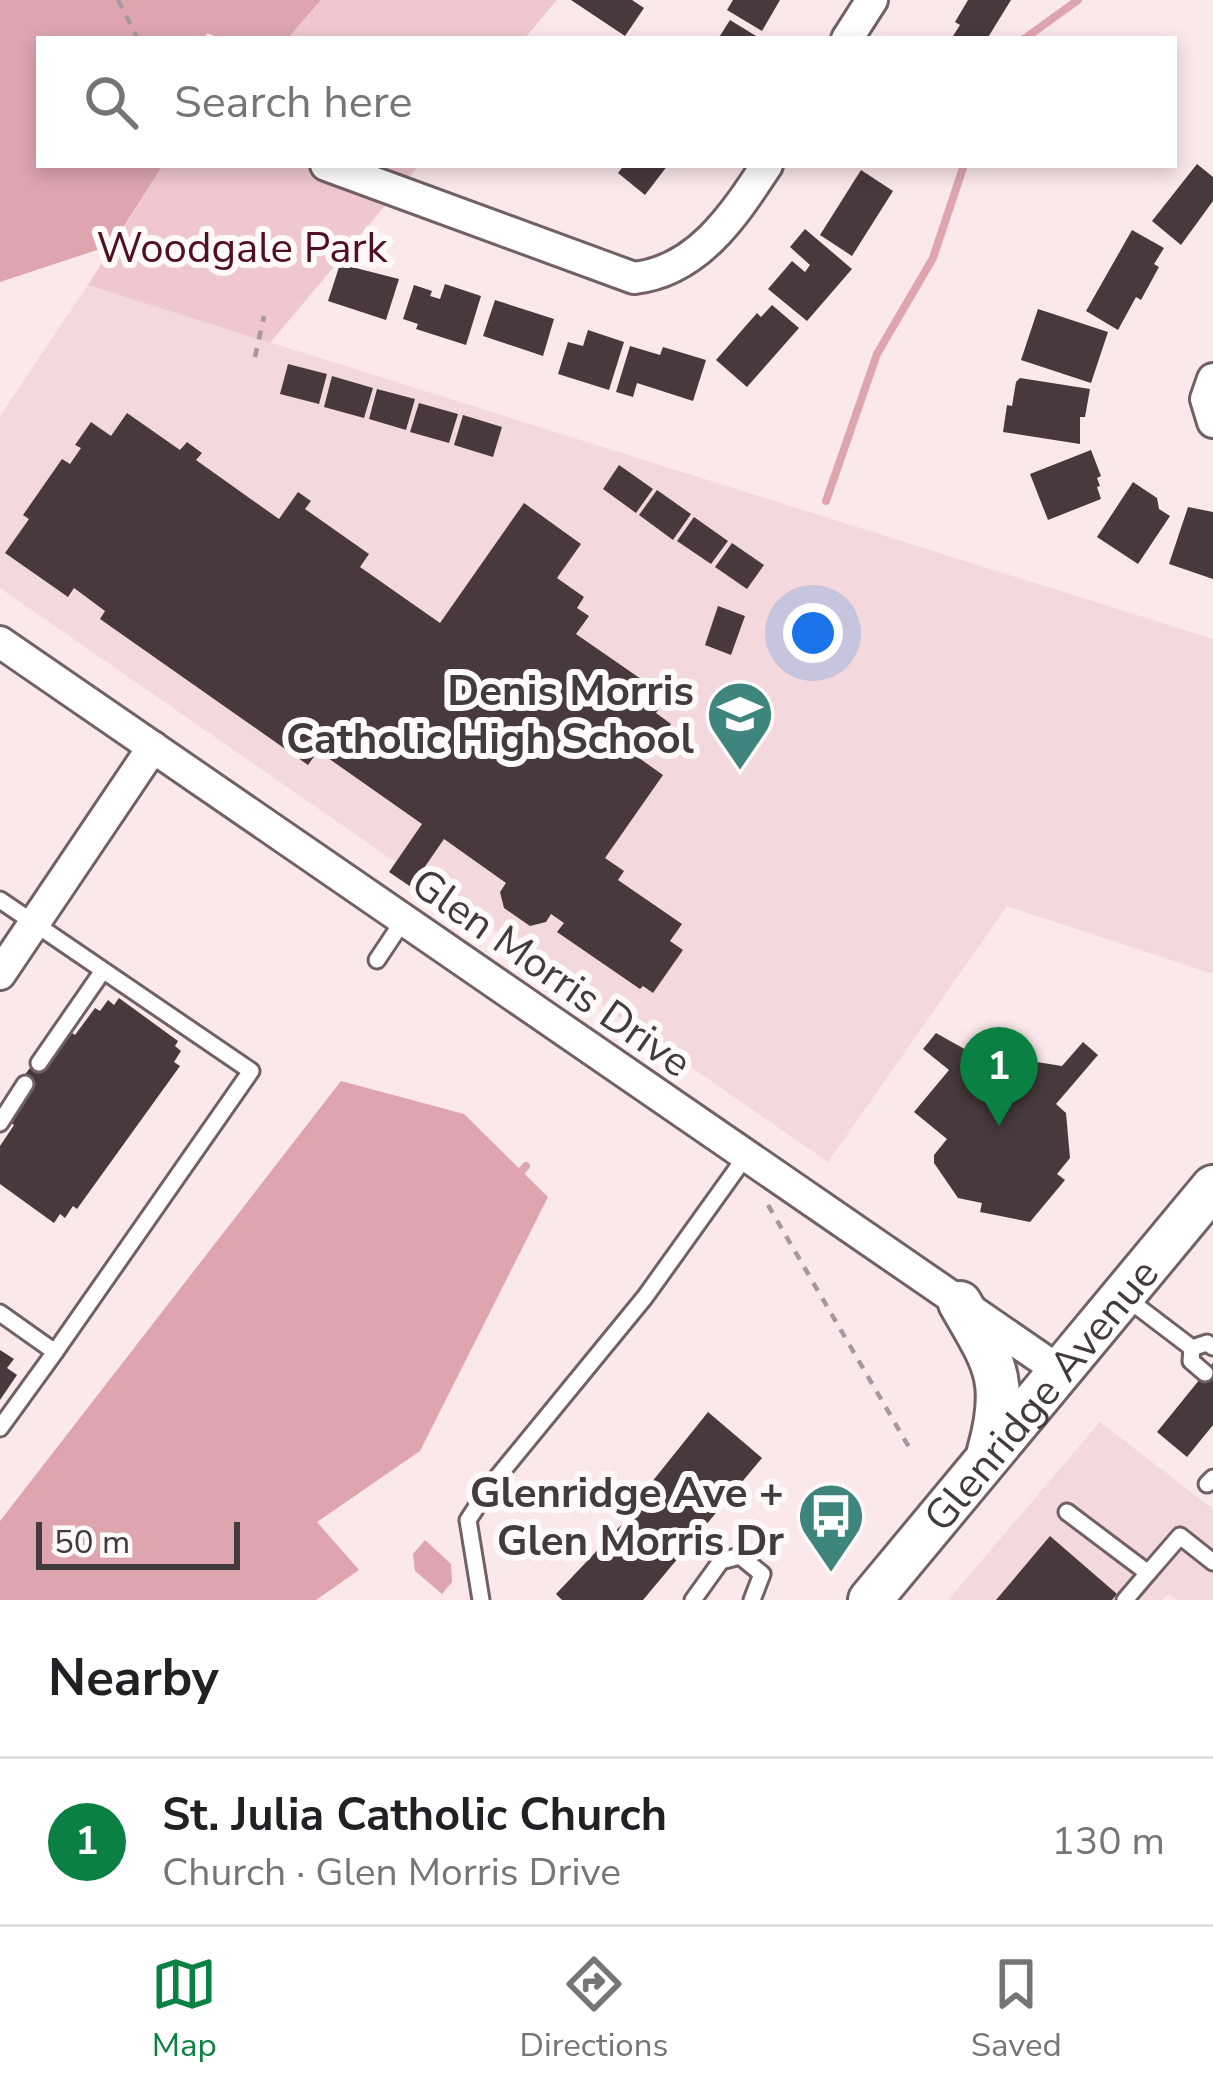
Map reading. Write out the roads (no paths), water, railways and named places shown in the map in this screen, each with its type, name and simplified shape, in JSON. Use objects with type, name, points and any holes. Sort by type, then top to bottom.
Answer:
[{"type":"main road","name":"Glenridge Avenue","points":[[870,1600],[904,1583],[987,1458],[1213,1187]]},
{"type":"main road","points":[[960,1303],[996,1366],[998,1418],[987,1458]]},
{"type":"street","points":[[849,36],[872,0]]},
{"type":"street","points":[[334,168],[634,278],[661,275],[695,255],[765,168]]},
{"type":"street","points":[[1213,379],[1206,399],[1213,422]]},
{"type":"street","name":"Glen Morris Drive","points":[[0,642],[1058,1370]]},
{"type":"street","points":[[0,974],[154,747]]},
{"type":"lane","points":[[0,900],[251,1071],[0,1428]]},
{"type":"lane","points":[[376,960],[403,921]]},
{"type":"lane","points":[[39,1063],[102,972]]},
{"type":"lane","points":[[0,1124],[25,1084]]},
{"type":"lane","points":[[481,1600],[468,1520],[491,1485],[646,1297],[746,1156]]},
{"type":"lane","points":[[1123,1295],[1192,1348]]},
{"type":"lane","points":[[0,1313],[55,1352]]},
{"type":"lane","points":[[1192,1348],[1208,1343],[1213,1347]]},
{"type":"lane","points":[[1192,1348],[1191,1361],[1205,1372]]},
{"type":"lane","points":[[1066,1512],[1148,1573]]},
{"type":"lane","points":[[1125,1600],[1180,1536],[1213,1562]]},
{"type":"lane","points":[[693,1600],[721,1561],[740,1556],[761,1574],[752,1600]]},
{"type":"waterway","points":[[1028,36],[1078,0]]},
{"type":"waterway","points":[[826,501],[877,354],[933,258],[963,168]]},
{"type":"waterway","points":[[138,1600],[136,1592],[152,1569],[206,1521],[219,1470],[290,1453],[305,1406],[338,1369],[386,1278],[458,1242],[526,1166]]},
{"type":"place","name":"Denis Morris Catholic High School","points":[[740,773]]},
{"type":"place","name":"St. Julia Catholic Church","points":[[999,1126]]},
{"type":"place","name":"Glenridge Ave + Glen Morris Dr","points":[[831,1575]]},
{"type":"park label","name":"Woodgale Park","points":[[242,247]]}]
